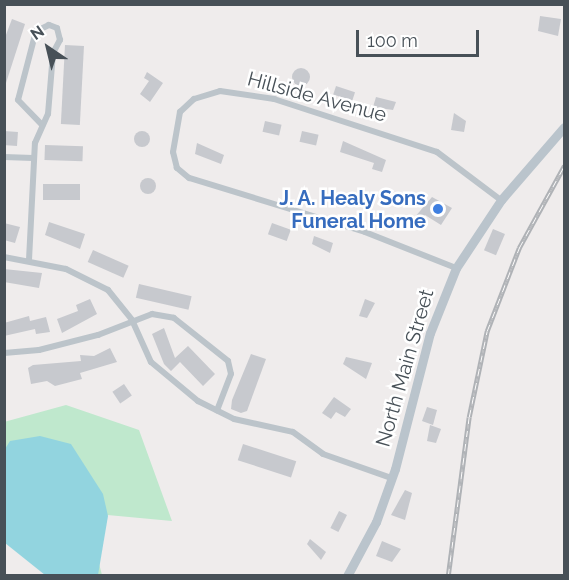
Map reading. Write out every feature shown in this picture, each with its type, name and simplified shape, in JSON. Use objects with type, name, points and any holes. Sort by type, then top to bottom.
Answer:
[{"type":"main road","name":"North Main Street","points":[[347,576],[376,522],[391,478],[430,333],[456,268],[501,200],[564,128]]},
{"type":"street","points":[[29,260],[33,158],[42,125],[48,114],[53,52],[60,40],[57,28],[49,25],[36,31],[18,100],[42,125]]},
{"type":"street","name":"Hillside Avenue","points":[[456,268],[364,232],[189,178],[177,168],[173,152],[180,112],[194,99],[220,91],[274,99],[437,152],[501,200]]},
{"type":"street","points":[[4,157],[33,158]]},
{"type":"street","points":[[4,257],[29,260],[93,280],[108,290],[132,320],[160,373],[217,410],[293,432],[323,454],[391,478]]},
{"type":"street","points":[[4,353],[39,350],[98,335],[152,314],[174,318],[228,362],[231,374],[217,410]]},
{"type":"green space","points":[[66,405],[139,430],[172,521],[86,513],[102,575],[76,575],[5,529],[4,422]]},
{"type":"water","points":[[40,436],[71,444],[103,494],[108,516],[98,575],[45,575],[5,543],[5,449],[10,441]]},
{"type":"building","points":[[540,16],[561,19],[558,36],[538,31]]},
{"type":"building","points":[[12,19],[25,24],[6,83],[4,40]]},
{"type":"building","points":[[65,45],[84,46],[80,125],[61,124]]},
{"type":"building","points":[[301,68],[307,71],[310,77],[307,83],[301,86],[295,83],[292,77],[295,71]]},
{"type":"building","points":[[147,72],[163,83],[150,102],[140,94],[149,81],[144,78]]},
{"type":"building","points":[[336,86],[355,92],[352,101],[333,95]]},
{"type":"building","points":[[376,97],[396,102],[393,110],[373,107]]},
{"type":"building","points":[[454,113],[466,121],[464,132],[451,130]]},
{"type":"building","points":[[265,121],[282,125],[279,136],[263,132]]},
{"type":"building","points":[[4,131],[18,132],[17,146],[4,145]]},
{"type":"building","points":[[142,131],[148,133],[150,139],[148,145],[142,147],[136,145],[134,139],[136,133]]},
{"type":"building","points":[[302,131],[319,135],[316,146],[300,142]]},
{"type":"building","points":[[343,141],[386,160],[382,172],[372,169],[374,163],[340,152]]},
{"type":"building","points":[[197,143],[224,155],[221,164],[195,154]]},
{"type":"building","points":[[45,145],[83,146],[82,161],[44,160]]},
{"type":"building","points":[[148,178],[156,186],[148,194],[140,186]]},
{"type":"building","points":[[43,184],[80,184],[80,200],[43,200]]},
{"type":"building","points":[[432,197],[452,208],[441,225],[425,215],[420,222],[414,218]]},
{"type":"building","points":[[49,222],[85,234],[80,249],[45,235]]},
{"type":"building","points":[[4,223],[20,227],[15,243],[4,240]]},
{"type":"building","points":[[272,223],[291,230],[287,241],[268,234]]},
{"type":"building","points":[[493,229],[505,234],[496,255],[484,250]]},
{"type":"building","points":[[314,236],[333,243],[330,253],[312,244]]},
{"type":"building","points":[[93,250],[129,266],[123,278],[88,262]]},
{"type":"building","points":[[4,269],[42,273],[39,288],[4,282]]},
{"type":"building","points":[[139,284],[192,296],[188,310],[136,298]]},
{"type":"building","points":[[90,299],[97,314],[62,333],[57,319],[78,311],[76,305]]},
{"type":"building","points":[[365,299],[375,303],[367,318],[359,316]]},
{"type":"building","points":[[29,316],[30,321],[46,317],[50,332],[36,334],[35,329],[4,336],[4,323]]},
{"type":"building","points":[[164,328],[175,358],[188,346],[215,374],[203,386],[180,362],[171,371],[164,364],[152,334]]},
{"type":"building","points":[[110,348],[117,362],[80,373],[82,379],[55,386],[47,381],[31,384],[28,368],[33,365],[81,361],[80,355],[94,356]]},
{"type":"building","points":[[251,354],[266,359],[247,411],[241,413],[231,409],[232,400]]},
{"type":"building","points":[[346,357],[372,363],[366,379],[343,364]]},
{"type":"building","points":[[124,384],[132,396],[120,403],[112,392]]},
{"type":"building","points":[[334,397],[351,409],[345,417],[336,412],[331,419],[322,413]]},
{"type":"building","points":[[427,407],[437,410],[433,425],[422,421]]},
{"type":"building","points":[[430,425],[441,429],[436,443],[427,441]]},
{"type":"building","points":[[243,444],[296,461],[291,477],[238,460]]},
{"type":"building","points":[[405,490],[412,493],[405,520],[391,515]]},
{"type":"building","points":[[339,511],[347,515],[338,532],[330,528]]},
{"type":"building","points":[[310,539],[326,552],[321,560],[307,544]]},
{"type":"building","points":[[382,541],[401,549],[392,562],[376,556]]},
{"type":"railway","points":[[448,576],[469,417],[487,331],[519,248],[564,166]]},
{"type":"place","name":"J. A. Healy Sons Funeral Home","points":[[438,209]]}]
